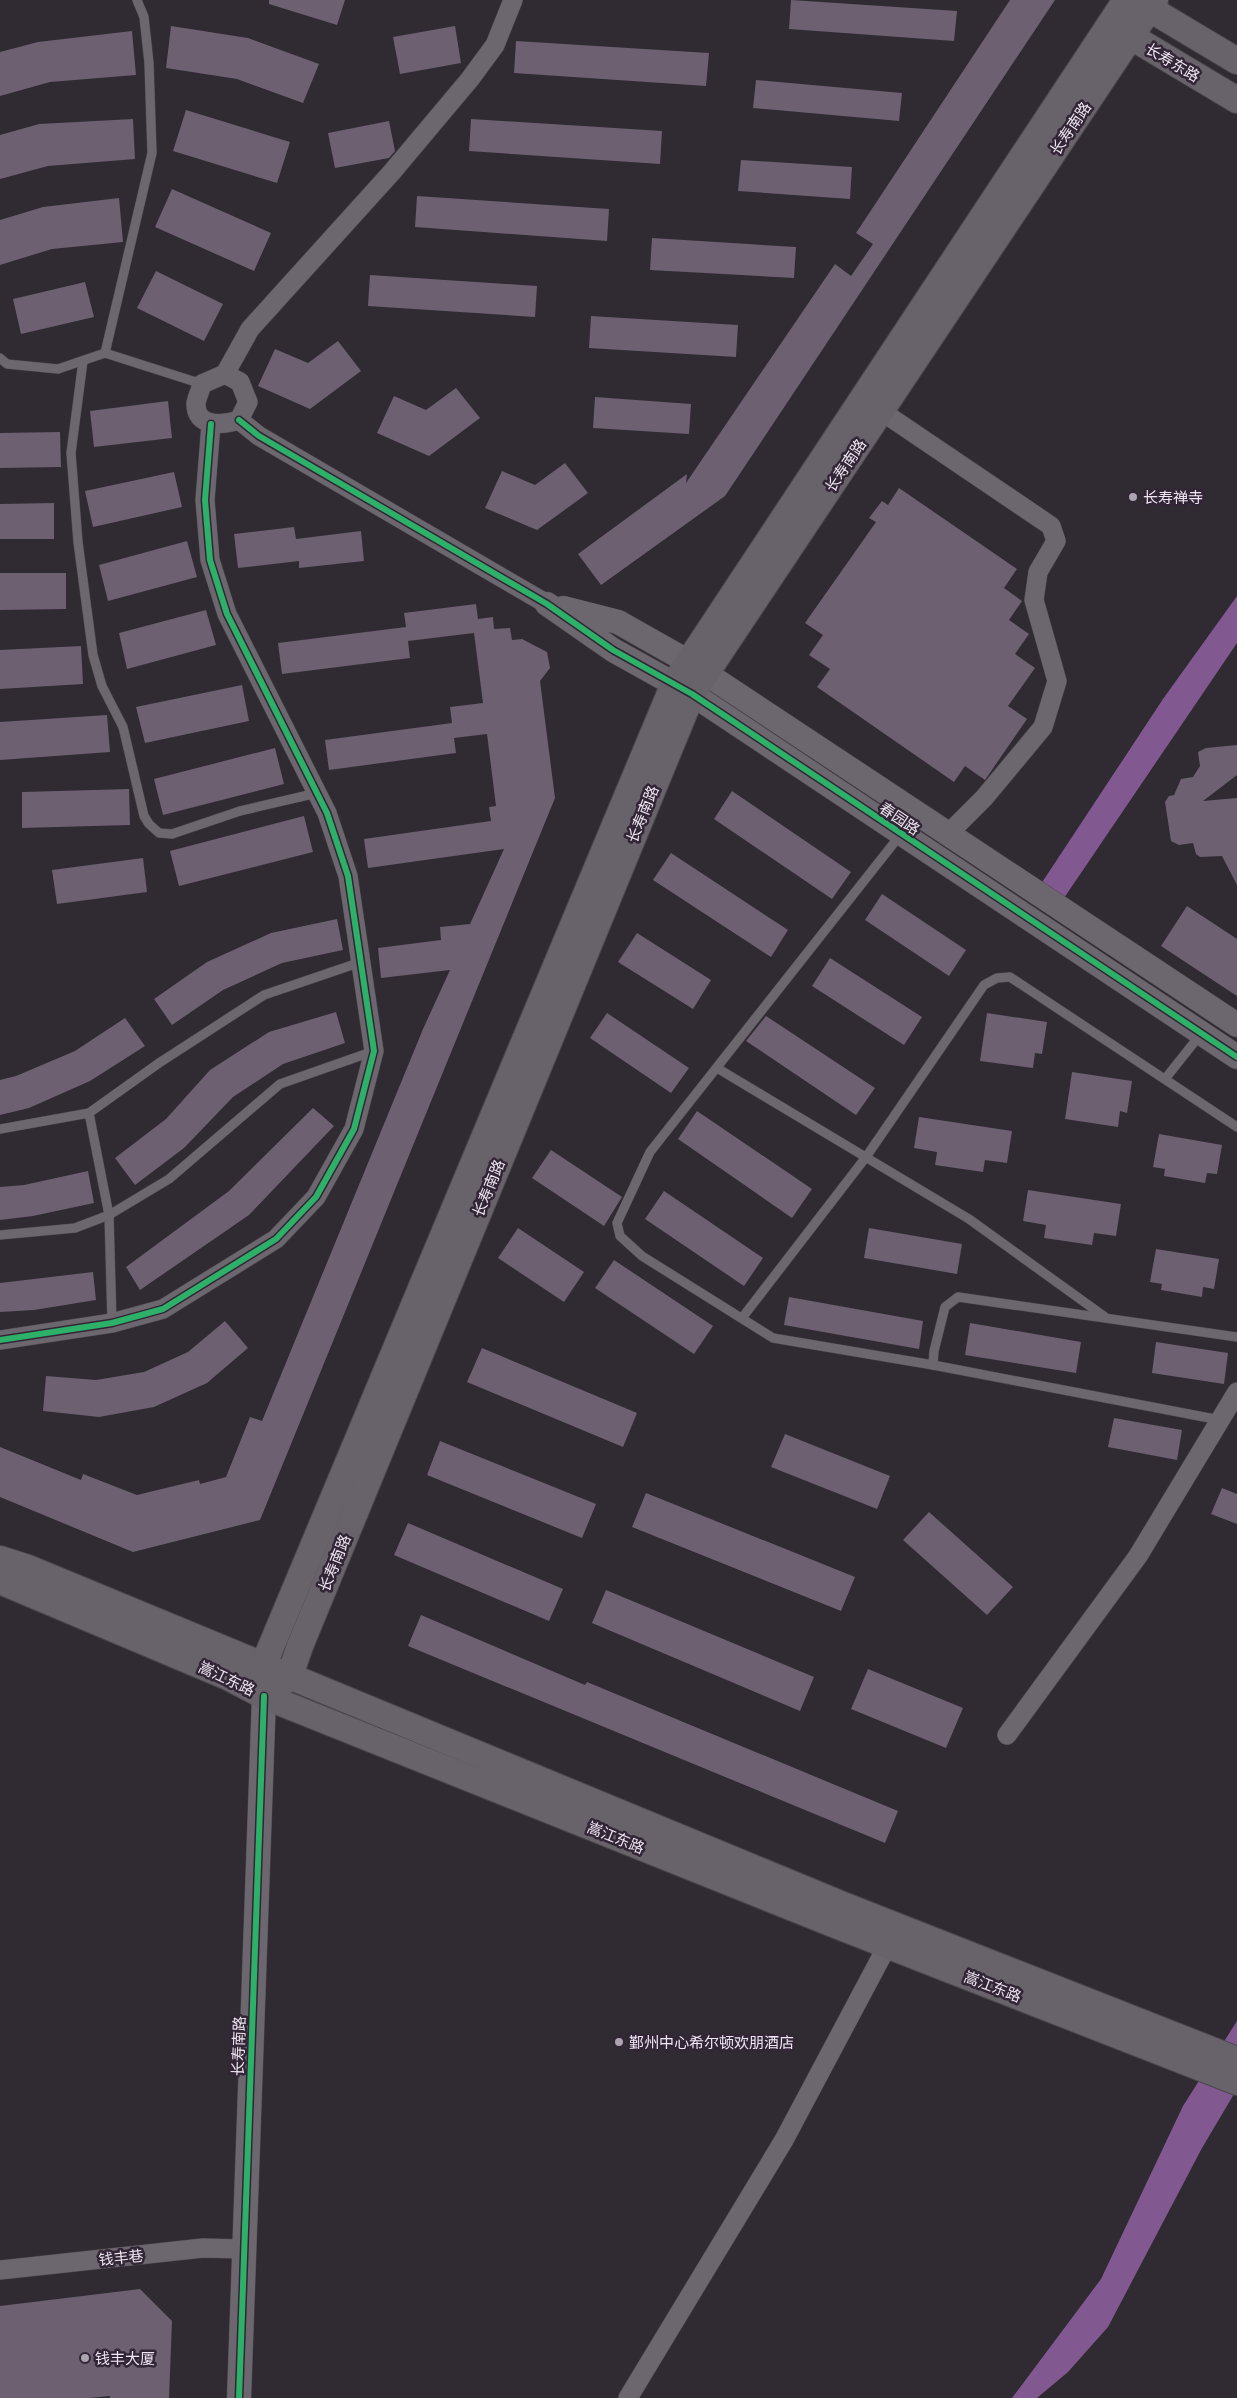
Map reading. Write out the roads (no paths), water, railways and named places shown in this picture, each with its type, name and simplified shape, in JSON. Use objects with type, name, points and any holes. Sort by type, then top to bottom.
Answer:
[{"type":"main road","name":"长寿南路","points":[[264,1696],[263,1666],[689,678],[1120,31],[1142,2]]},
{"type":"main road","points":[[1142,2],[1237,61]]},
{"type":"main road","name":"长寿南路","points":[[289,1678],[689,678],[881,411],[1120,31]]},
{"type":"main road","name":"长寿东路","points":[[1120,31],[1237,100]]},
{"type":"main road","name":"嵩江东路","points":[[0,1559],[28,1568],[263,1666],[1185,2062],[1237,2082]]},
{"type":"main road","name":"嵩江东路","points":[[0,1581],[228,1677],[264,1696],[892,1935],[1206,2047],[1237,2060]]},
{"type":"main road","points":[[264,1696],[289,1678]]},
{"type":"street","points":[[225,374],[240,382],[248,402],[239,420],[225,425],[211,424],[200,415],[196,403],[202,384],[225,374],[250,329],[392,172],[470,79],[495,44],[513,0]]},
{"type":"street","points":[[881,411],[1051,526],[1056,541],[1038,572],[1034,600],[1057,681],[1043,726],[984,798],[948,834]]},
{"type":"street","points":[[239,420],[259,436],[547,604]]},
{"type":"street","points":[[0,1340],[112,1323],[163,1309],[276,1239],[316,1197],[354,1129],[374,1051],[348,876],[327,813],[227,614],[210,560],[205,500],[211,424]]},
{"type":"street","name":"春园路","points":[[547,604],[614,650],[689,678],[948,834],[1237,1025]]},
{"type":"street","name":"春园路","points":[[547,604],[618,622],[689,678],[901,833],[1237,1056]]},
{"type":"street","points":[[1007,1734],[1138,1556],[1237,1392]]},
{"type":"street","name":"长寿南路","points":[[239,2398],[264,1696]]},
{"type":"street","points":[[628,2398],[784,2140],[892,1935]]},
{"type":"street","name":"钱丰巷","points":[[0,2270],[204,2248],[243,2249]]},
{"type":"lane","points":[[105,353],[152,153],[150,63],[144,17],[137,0]]},
{"type":"lane","points":[[0,358],[7,364],[58,369],[105,353],[202,384]]},
{"type":"lane","points":[[83,361],[71,453],[78,542],[93,655],[102,686],[124,727],[144,816],[149,824],[159,833],[172,834],[240,811],[317,793]]},
{"type":"lane","points":[[901,833],[650,1152],[617,1223],[620,1236],[642,1256],[773,1338],[933,1365],[1220,1420]]},
{"type":"lane","points":[[0,1129],[89,1113],[159,1063],[264,996],[361,962]]},
{"type":"lane","points":[[742,1318],[866,1157],[984,985],[997,978],[1010,977],[1237,1127]]},
{"type":"lane","points":[[1165,1080],[1201,1033]]},
{"type":"lane","points":[[0,1235],[75,1228],[109,1215],[169,1179],[280,1084],[374,1051]]},
{"type":"lane","points":[[716,1068],[969,1219],[1107,1318]]},
{"type":"lane","points":[[89,1113],[109,1215],[112,1323]]},
{"type":"lane","points":[[933,1365],[934,1351],[945,1307],[958,1297],[1237,1337]]},
{"type":"place","name":"长寿禅寺","points":[[1133,497]]},
{"type":"place","name":"鄞州中心希尔顿欢朋酒店","points":[[619,2042]]},
{"type":"place","name":"钱丰大厦","points":[[85,2358]]}]
